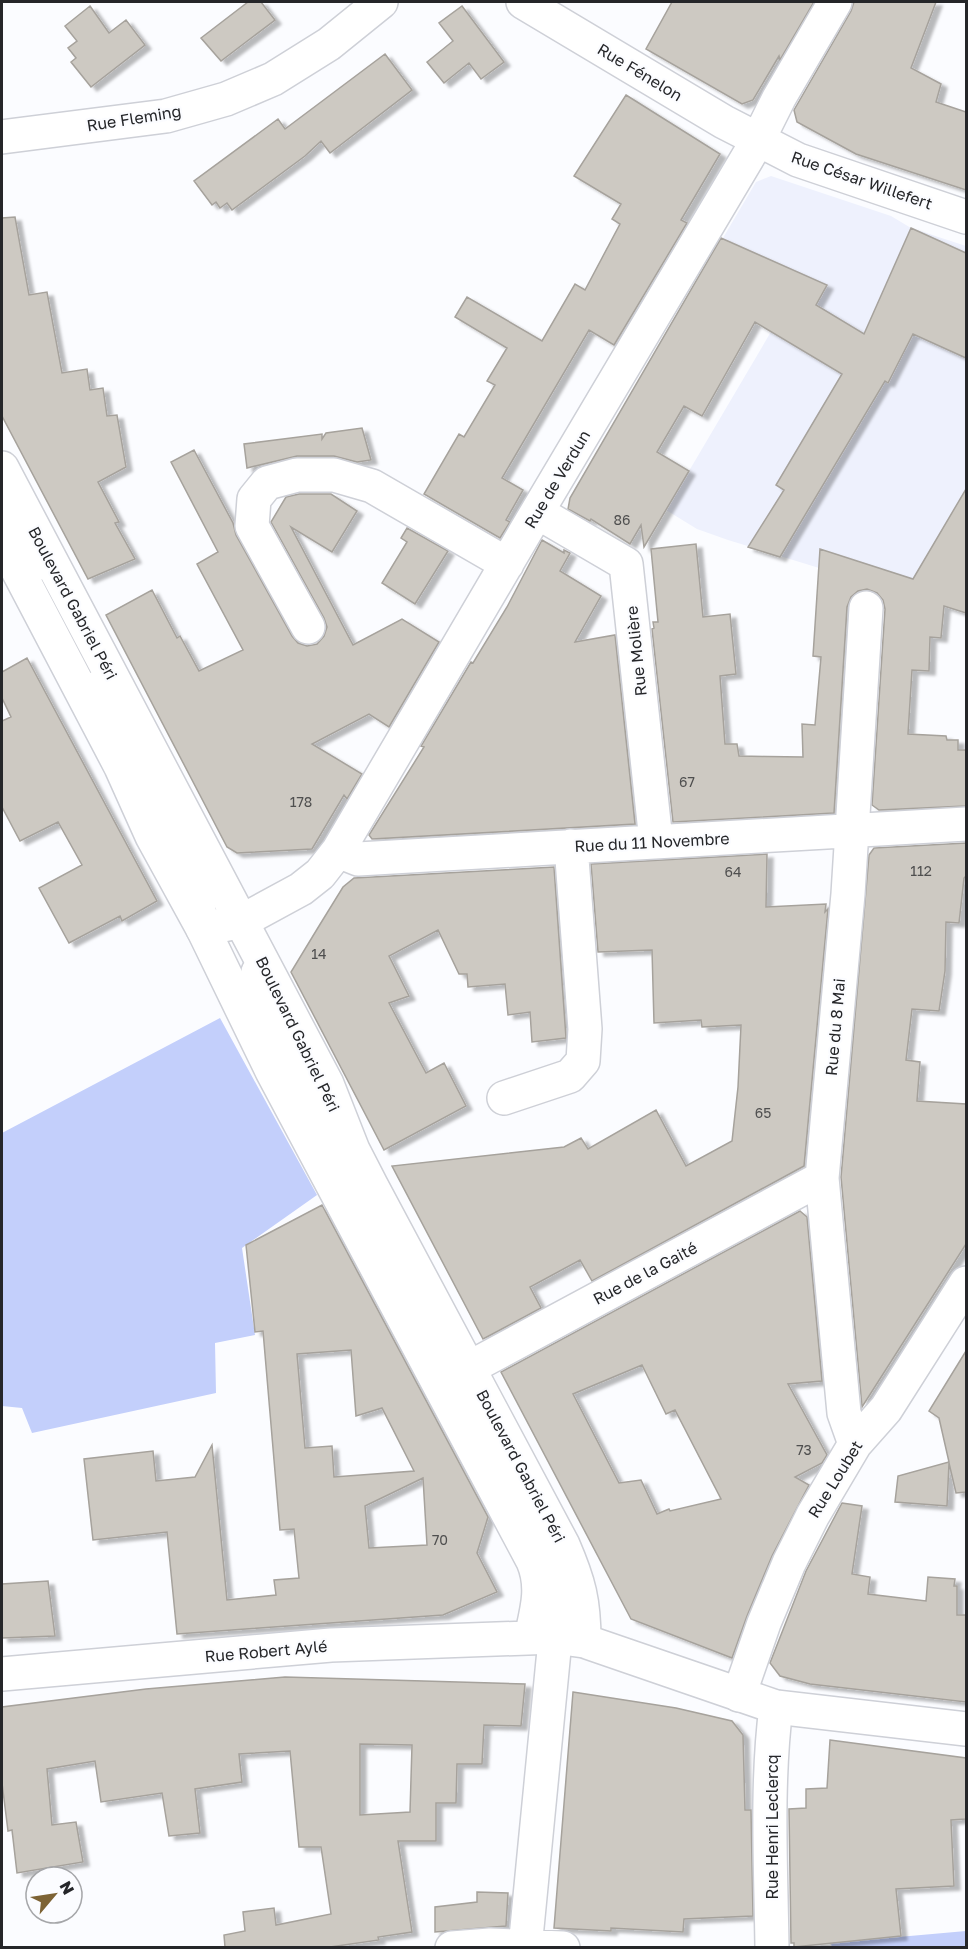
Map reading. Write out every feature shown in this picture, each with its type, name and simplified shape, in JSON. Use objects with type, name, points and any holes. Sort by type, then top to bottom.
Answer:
[{"type":"street","name":"Rue Fleming","points":[[2,137],[166,116],[226,99],[273,79],[329,44],[381,2]]},
{"type":"street","name":"Rue Fénelon","points":[[523,2],[758,140]]},
{"type":"street","name":"Rue de Verdun","points":[[202,929],[242,921],[301,889],[321,874],[338,851],[758,140],[779,98],[835,2]]},
{"type":"street","name":"Rue César Willefert","points":[[758,140],[798,160],[966,217]]},
{"type":"street","name":"Boulevard Gabriel Péri","points":[[2,468],[327,1084],[353,1150],[563,1545],[577,1577],[584,1609],[557,1638],[533,1561],[272,1071],[202,929],[160,851],[121,767],[2,540]]},
{"type":"street","points":[[308,627],[252,526],[254,499],[267,483],[297,475],[334,475],[372,486],[507,564]]},
{"type":"street","points":[[2,508],[186,850],[202,929]]},
{"type":"street","name":"Rue Molière","points":[[537,512],[626,564],[656,841]]},
{"type":"street","name":"Rue du 8 Mai","points":[[855,1444],[844,1413],[822,1178],[848,894],[866,608]]},
{"type":"street","name":"Rue du 11 Novembre","points":[[338,851],[358,859],[966,824]]},
{"type":"street","points":[[504,1098],[570,1076],[583,1061],[585,1029],[571,846]]},
{"type":"street","name":"Rue de la Gaité","points":[[469,1368],[822,1178]]},
{"type":"street","name":"Rue Loubet","points":[[739,1695],[764,1623],[789,1563],[813,1515],[855,1444],[886,1409],[966,1283]]},
{"type":"street","points":[[525,1946],[557,1638],[776,1707],[966,1730]]},
{"type":"street","name":"Rue Robert Aylé","points":[[2,1674],[331,1645],[557,1638]]},
{"type":"street","name":"Rue Henri Leclercq","points":[[771,1947],[771,1801],[776,1707]]},
{"type":"street","points":[[452,1947],[563,1947]]},
{"type":"shaded area","points":[[771,176],[891,216],[911,228],[966,246],[966,613],[728,540],[697,529],[666,510],[785,308],[710,260],[756,182]]},
{"type":"shaded area","points":[[220,1018],[317,1195],[242,1248],[255,1335],[215,1343],[216,1393],[32,1433],[22,1408],[2,1406],[2,1133]]},
{"type":"shaded area","points":[[966,1931],[966,1947],[832,1948],[831,1943]]},
{"type":"building","points":[[248,2],[261,2],[275,20],[221,61],[201,38]]},
{"type":"building","points":[[672,2],[814,2],[753,100],[742,104],[646,49]]},
{"type":"building","points":[[854,2],[936,2],[911,68],[941,84],[936,102],[966,112],[966,190],[856,154],[797,122],[794,110]]},
{"type":"building","points":[[90,6],[109,33],[126,20],[145,45],[91,87],[71,62],[76,58],[68,48],[77,41],[65,26]]},
{"type":"building","points":[[462,6],[504,62],[481,79],[469,63],[444,83],[427,62],[453,41],[439,23]]},
{"type":"building","points":[[385,54],[412,90],[330,153],[321,141],[305,156],[232,210],[227,203],[220,208],[216,202],[212,205],[194,181],[278,119],[285,129]]},
{"type":"building","points":[[626,95],[720,154],[681,220],[687,223],[614,345],[589,330],[502,478],[523,490],[506,520],[510,522],[500,538],[424,494],[459,434],[464,437],[495,385],[487,381],[507,348],[455,317],[467,297],[542,341],[575,284],[585,290],[620,224],[612,219],[621,204],[574,176]]},
{"type":"building","points":[[15,217],[29,295],[47,292],[62,373],[87,369],[90,390],[103,388],[107,416],[117,415],[126,467],[98,482],[119,522],[115,523],[135,559],[88,579],[2,416],[2,218]]},
{"type":"building","points":[[911,228],[966,253],[966,358],[913,334],[888,383],[885,381],[780,557],[748,547],[784,490],[776,485],[842,374],[755,322],[702,416],[684,406],[657,452],[689,471],[644,547],[641,525],[630,544],[591,519],[590,521],[568,509],[570,498],[721,238],[827,285],[816,305],[864,334]]},
{"type":"building","points":[[362,428],[371,460],[357,462],[334,456],[297,456],[247,468],[244,444],[322,434],[322,439],[326,433]]},
{"type":"building","points":[[194,450],[233,523],[236,535],[298,643],[307,646],[317,644],[324,636],[327,627],[271,522],[286,497],[299,494],[331,494],[357,511],[332,552],[291,527],[353,645],[402,619],[439,642],[389,727],[369,714],[312,744],[362,774],[347,799],[344,795],[312,849],[237,853],[227,847],[106,615],[152,590],[177,638],[180,636],[199,671],[243,650],[197,564],[218,552],[171,462]]},
{"type":"building","points":[[966,489],[966,613],[944,606],[941,638],[930,637],[929,671],[912,670],[908,734],[946,736],[947,740],[958,740],[958,750],[966,750],[966,806],[879,810],[872,805],[885,609],[883,600],[877,593],[867,589],[858,591],[851,597],[847,607],[834,813],[673,822],[652,629],[654,628],[653,622],[658,622],[651,549],[696,544],[703,617],[730,614],[736,674],[720,676],[725,744],[737,744],[739,756],[803,757],[802,724],[815,725],[821,657],[813,656],[820,549],[913,579]]},
{"type":"building","points":[[407,528],[448,551],[415,604],[382,583],[407,542],[401,538]]},
{"type":"building","points":[[542,540],[564,553],[564,550],[570,553],[560,571],[601,596],[575,642],[615,635],[635,824],[372,839],[369,835],[424,747],[421,746],[471,662],[473,663],[507,607]]},
{"type":"building","points":[[27,658],[157,901],[122,921],[120,916],[69,943],[39,888],[82,865],[58,822],[20,841],[2,807],[2,721],[11,717],[2,698],[2,672]]},
{"type":"building","points":[[966,843],[966,876],[959,923],[946,922],[945,971],[939,1011],[912,1009],[906,1060],[920,1062],[917,1101],[966,1104],[966,1244],[862,1407],[841,1177],[869,855],[874,848]]},
{"type":"building","points":[[767,854],[766,907],[826,904],[825,912],[828,909],[804,1166],[592,1281],[580,1260],[530,1287],[541,1308],[483,1339],[392,1166],[564,1147],[581,1138],[588,1149],[656,1110],[686,1166],[732,1141],[738,1087],[741,1025],[702,1027],[701,1020],[654,1023],[652,950],[598,952],[591,864]]},
{"type":"building","points":[[554,867],[566,1038],[532,1042],[530,1012],[508,1015],[505,984],[468,987],[467,974],[459,974],[438,930],[389,956],[409,996],[389,1003],[426,1073],[444,1063],[466,1106],[384,1150],[291,972],[343,887],[354,878]]},
{"type":"building","points":[[322,1205],[488,1517],[477,1553],[497,1592],[443,1615],[177,1634],[167,1532],[93,1540],[84,1459],[153,1451],[156,1481],[195,1477],[212,1445],[227,1600],[276,1595],[274,1580],[299,1578],[294,1529],[280,1530],[263,1331],[255,1332],[246,1245]],"holes":[[[351,1350],[356,1416],[382,1408],[414,1471],[334,1477],[332,1446],[305,1448],[297,1354]],[[423,1478],[427,1545],[369,1548],[365,1506]]]},
{"type":"building","points":[[800,1211],[807,1217],[822,1381],[788,1384],[827,1455],[822,1463],[795,1477],[809,1485],[772,1556],[732,1658],[631,1619],[501,1372]],"holes":[[[642,1365],[666,1414],[675,1410],[721,1499],[670,1511],[669,1509],[657,1514],[641,1480],[619,1483],[573,1394]]]},
{"type":"building","points":[[966,1351],[966,1492],[956,1493],[949,1463],[947,1506],[895,1502],[898,1476],[949,1462],[939,1418],[929,1411]]},
{"type":"building","points":[[842,1503],[862,1506],[852,1574],[870,1577],[868,1594],[926,1601],[928,1577],[955,1579],[957,1615],[966,1615],[966,1702],[810,1684],[780,1676],[770,1663],[806,1571]]},
{"type":"building","points":[[48,1581],[55,1636],[2,1638],[2,1584]]},
{"type":"building","points":[[285,1677],[525,1684],[521,1726],[484,1725],[482,1764],[457,1764],[456,1803],[436,1803],[436,1841],[398,1841],[412,1932],[378,1937],[379,1940],[330,1947],[225,1947],[224,1935],[245,1931],[243,1912],[274,1908],[276,1925],[331,1914],[321,1847],[299,1847],[290,1751],[239,1754],[242,1782],[195,1789],[200,1833],[169,1836],[162,1793],[101,1802],[95,1761],[47,1769],[52,1825],[76,1822],[83,1862],[65,1865],[24,1865],[24,1872],[17,1873],[12,1830],[8,1831],[2,1783],[2,1707],[146,1689]],"holes":[[[360,1744],[412,1745],[410,1812],[360,1815]]]},
{"type":"building","points":[[573,1692],[676,1708],[732,1721],[743,1735],[745,1810],[751,1810],[753,1916],[684,1919],[683,1932],[554,1928]]},
{"type":"building","points":[[830,1740],[966,1758],[966,1819],[951,1820],[954,1886],[896,1889],[901,1936],[794,1947],[794,1943],[791,1943],[789,1809],[806,1808],[806,1789],[827,1788]]},
{"type":"building","points":[[477,1892],[508,1893],[506,1926],[435,1932],[435,1907],[477,1902]]}]
